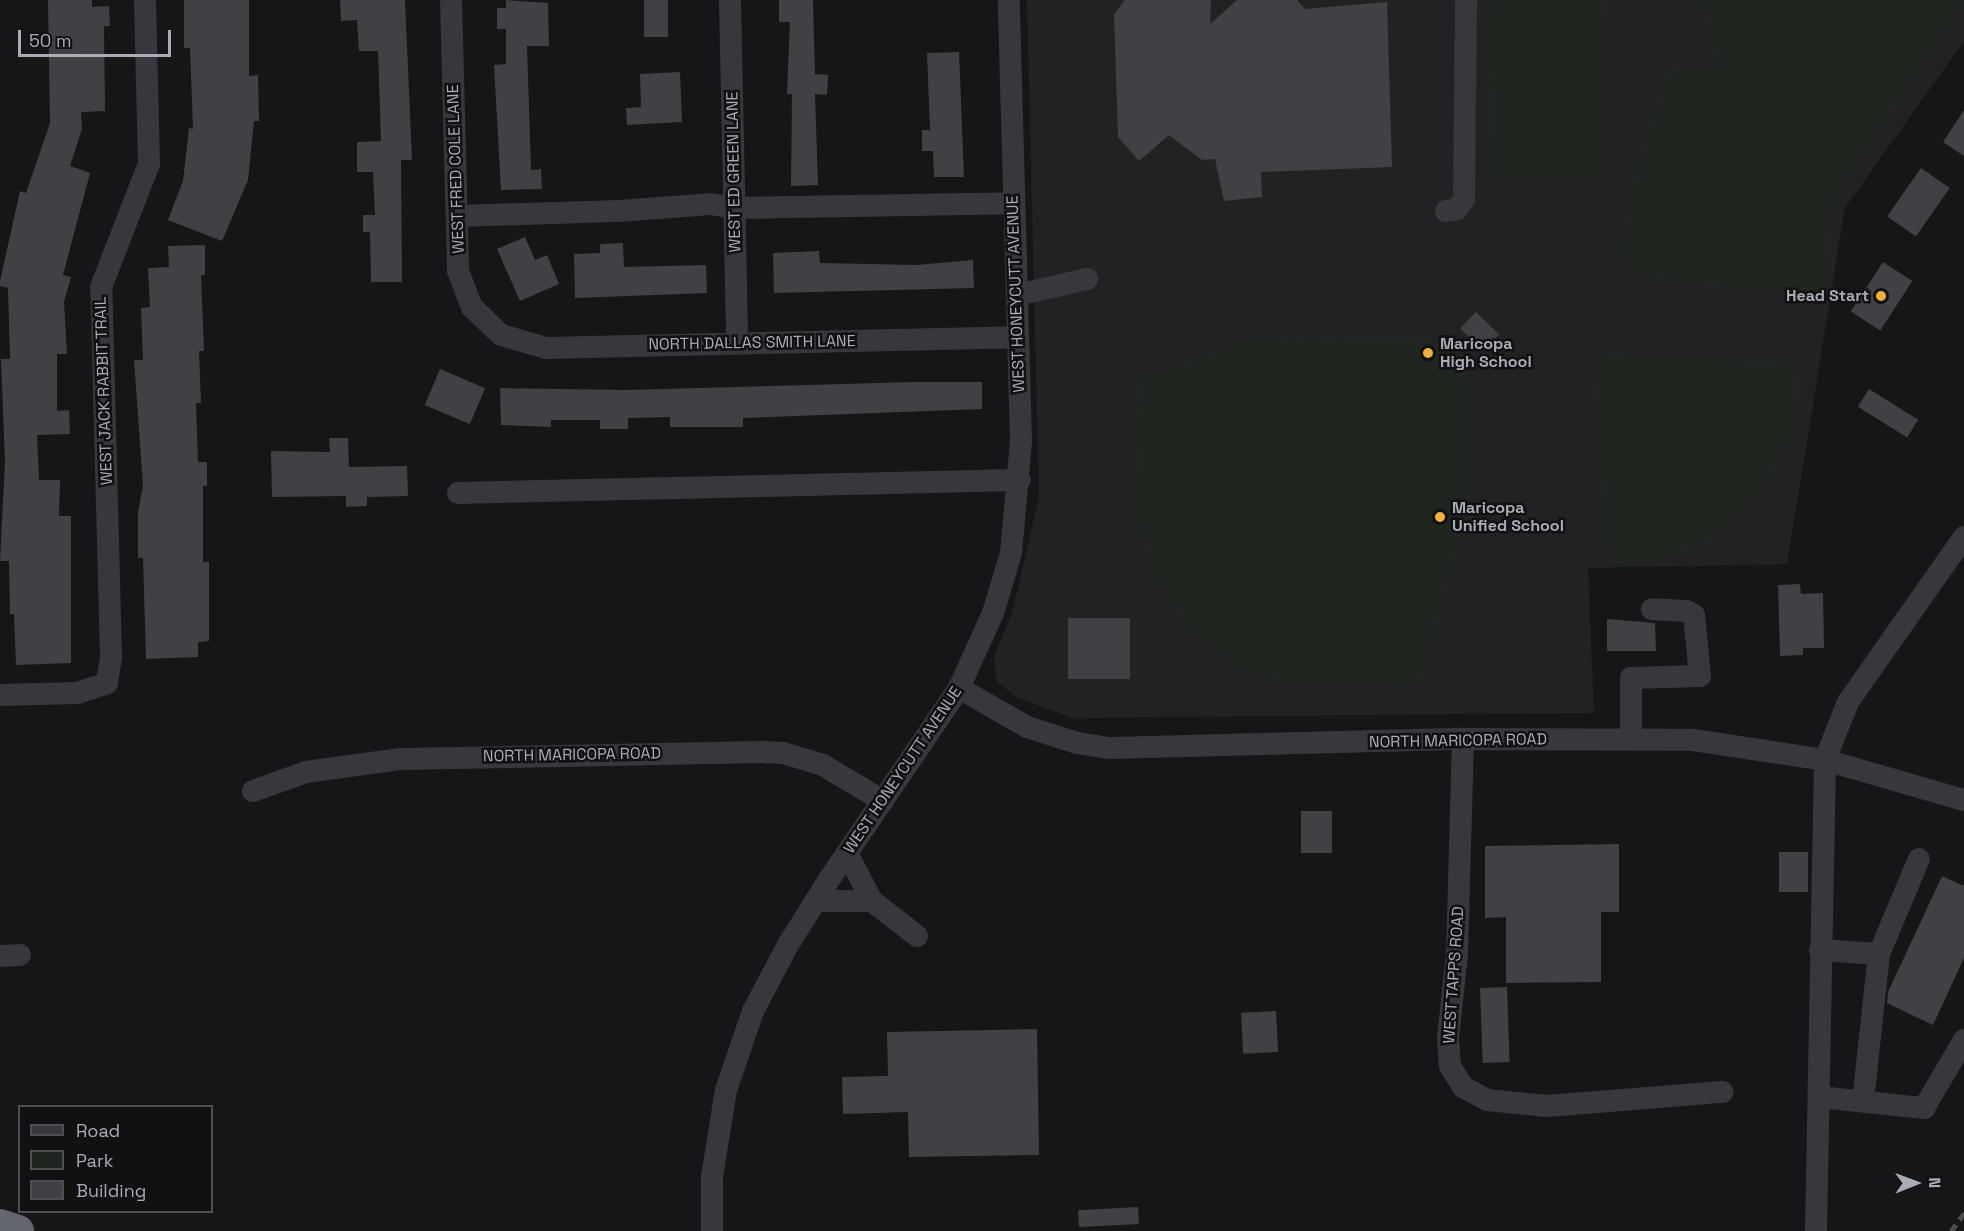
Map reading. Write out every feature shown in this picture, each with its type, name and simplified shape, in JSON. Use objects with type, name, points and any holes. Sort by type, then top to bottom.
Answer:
[{"type":"highway","points":[[0,1225],[18,1231]]},
{"type":"street","name":"WEST JACK RABBIT TRAIL","points":[[0,695],[76,693],[107,682],[111,657],[101,287],[149,164],[145,0]]},
{"type":"street","name":"WEST FRED COLE LANE","points":[[451,0],[457,216],[462,288],[490,328]]},
{"type":"street","name":"WEST ED GREEN LANE","points":[[730,0],[737,344]]},
{"type":"street","name":"WEST HONEYCUTT AVENUE","points":[[712,1231],[712,1177],[726,1090],[753,1011],[816,901],[959,688],[1003,584],[1013,544],[1020,480],[1009,0]]},
{"type":"street","points":[[1446,211],[1457,209],[1464,199],[1466,0]]},
{"type":"street","points":[[457,216],[620,211],[710,204],[735,208],[1013,203]]},
{"type":"street","points":[[1017,295],[1087,279]]},
{"type":"street","name":"NORTH DALLAS SMITH LANE","points":[[490,328],[514,342],[546,348],[1018,336]]},
{"type":"street","points":[[458,493],[1020,480]]},
{"type":"street","points":[[1816,1231],[1825,760],[1848,702],[1964,537]]},
{"type":"street","points":[[1631,739],[1631,678],[1700,676],[1694,615],[1686,610],[1652,609]]},
{"type":"street","name":"NORTH MARICOPA ROAD","points":[[959,688],[1027,727],[1077,743],[1110,748],[1463,739],[1631,739],[1743,745],[1825,760],[1963,800]]},
{"type":"street","name":"WEST TAPPS ROAD","points":[[1463,739],[1457,954],[1448,1038],[1450,1066],[1463,1087],[1487,1100],[1546,1106],[1722,1092]]},
{"type":"street","name":"NORTH MARICOPA ROAD","points":[[253,791],[306,772],[401,759],[762,752],[783,753],[823,765],[883,801]]},
{"type":"street","points":[[847,853],[872,901],[917,936]]},
{"type":"street","points":[[1863,1101],[1879,954],[1919,859]]},
{"type":"street","points":[[816,901],[872,901]]},
{"type":"street","points":[[1820,950],[1879,954]]},
{"type":"street","points":[[1819,1097],[1924,1108],[1964,1040]]},
{"type":"shaded area","name":"Maricopa High School","points":[[1027,0],[1964,0],[1964,41],[1845,208],[1787,564],[1588,568],[1594,713],[1072,718],[1016,697],[997,682],[994,656],[1012,613],[1039,497]]},
{"type":"green space","points":[[1493,0],[1605,0],[1605,14],[1601,18],[1604,173],[1600,177],[1492,179],[1488,20],[1494,16]]},
{"type":"green space","points":[[1701,0],[1964,0],[1833,200],[1826,296],[1729,288],[1634,273],[1620,256],[1637,166],[1669,66],[1720,73]]},
{"type":"green space","points":[[1260,337],[1450,339],[1468,362],[1469,501],[1420,685],[1308,683],[1244,672],[1192,632],[1153,576],[1137,516],[1138,380]]},
{"type":"green space","points":[[1607,354],[1796,364],[1798,395],[1790,440],[1761,491],[1711,540],[1656,561],[1609,566],[1592,366]]},
{"type":"building","points":[[48,0],[92,0],[92,7],[109,6],[110,26],[104,26],[105,111],[81,112],[82,129],[70,166],[90,173],[63,275],[71,277],[64,302],[67,354],[57,354],[57,411],[69,410],[70,434],[37,435],[39,480],[60,480],[59,516],[71,516],[71,663],[16,665],[14,614],[10,614],[9,561],[0,561],[5,462],[1,359],[10,359],[8,288],[0,286],[0,281],[20,191],[26,193],[50,123]]},
{"type":"building","points":[[184,0],[249,0],[249,76],[258,75],[259,121],[254,121],[248,180],[222,241],[168,220],[183,181],[189,128],[193,129],[190,48],[184,48]]},
{"type":"building","points":[[340,0],[405,0],[412,160],[401,160],[402,282],[371,282],[370,232],[363,232],[363,215],[375,215],[373,172],[357,172],[357,142],[381,141],[378,51],[359,51],[357,20],[341,21]]},
{"type":"building","points":[[506,0],[548,3],[549,46],[527,46],[531,170],[541,169],[542,189],[501,190],[494,65],[506,64],[506,29],[497,29],[497,8],[506,8]]},
{"type":"building","points":[[644,0],[668,0],[668,37],[644,37]]},
{"type":"building","points":[[779,0],[813,0],[815,74],[828,75],[827,95],[815,94],[818,185],[791,186],[792,94],[787,94],[790,22],[779,22]]},
{"type":"building","points":[[1125,0],[1211,0],[1210,24],[1237,0],[1297,0],[1305,9],[1387,2],[1392,167],[1261,172],[1262,197],[1224,201],[1215,159],[1202,160],[1169,135],[1139,161],[1118,137],[1114,14]]},
{"type":"building","points":[[959,52],[964,177],[934,177],[933,151],[922,151],[922,130],[930,130],[927,53]]},
{"type":"building","points":[[680,72],[682,122],[627,125],[626,108],[641,107],[640,74]]},
{"type":"building","points":[[1964,110],[1964,156],[1943,142]]},
{"type":"building","points":[[1921,168],[1950,188],[1916,236],[1887,216]]},
{"type":"building","points":[[525,237],[535,260],[547,255],[559,284],[520,301],[497,249]]},
{"type":"building","points":[[623,243],[624,267],[706,265],[707,293],[575,298],[574,254],[600,253],[600,244]]},
{"type":"building","points":[[205,245],[205,275],[201,275],[204,351],[199,351],[201,403],[196,403],[198,462],[207,462],[207,486],[203,486],[203,562],[209,562],[209,641],[198,642],[198,657],[146,659],[143,558],[138,558],[138,513],[143,485],[134,360],[143,360],[141,308],[150,307],[148,268],[169,267],[168,246]]},
{"type":"building","points":[[819,251],[820,263],[917,265],[973,260],[974,288],[774,293],[773,253]]},
{"type":"building","name":"Head Start","points":[[1883,262],[1912,281],[1880,331],[1851,311]]},
{"type":"building","points":[[1476,312],[1499,334],[1483,351],[1460,329]]},
{"type":"building","points":[[440,369],[485,388],[470,424],[425,405]]},
{"type":"building","points":[[982,382],[982,409],[743,418],[743,427],[670,427],[670,417],[628,418],[628,429],[600,429],[600,420],[551,420],[551,427],[501,425],[500,388],[628,390]]},
{"type":"building","points":[[1869,389],[1918,420],[1907,438],[1858,407]]},
{"type":"building","points":[[329,438],[348,438],[349,467],[407,466],[408,496],[367,497],[367,506],[346,507],[346,496],[272,497],[271,451],[330,452]]},
{"type":"building","points":[[1800,584],[1801,594],[1823,593],[1824,648],[1803,648],[1803,655],[1780,656],[1778,585]]},
{"type":"building","points":[[1068,618],[1130,618],[1130,679],[1068,679]]},
{"type":"building","points":[[1607,619],[1655,623],[1656,651],[1607,651]]},
{"type":"building","points":[[1301,811],[1332,811],[1332,853],[1301,853]]},
{"type":"building","points":[[1619,844],[1619,912],[1601,912],[1601,982],[1506,983],[1506,917],[1485,918],[1485,846]]},
{"type":"building","points":[[1779,852],[1808,852],[1808,892],[1779,892]]},
{"type":"building","points":[[1942,876],[1964,886],[1964,958],[1933,1025],[1887,1003],[1888,992]]},
{"type":"building","points":[[1507,987],[1510,1062],[1483,1063],[1480,988]]},
{"type":"building","points":[[1276,1011],[1278,1052],[1243,1054],[1241,1013]]},
{"type":"building","points":[[1037,1029],[1039,1155],[909,1157],[908,1112],[843,1114],[842,1077],[888,1076],[887,1032]]},
{"type":"building","points":[[1138,1207],[1139,1224],[1079,1227],[1078,1210]]},
{"type":"railway","points":[[1951,1231],[1964,1213]]},
{"type":"place","name":"Head Start","points":[[1881,296]]},
{"type":"place","name":"Maricopa High School","points":[[1428,353]]},
{"type":"place","name":"Maricopa Unified School","points":[[1440,517]]}]
